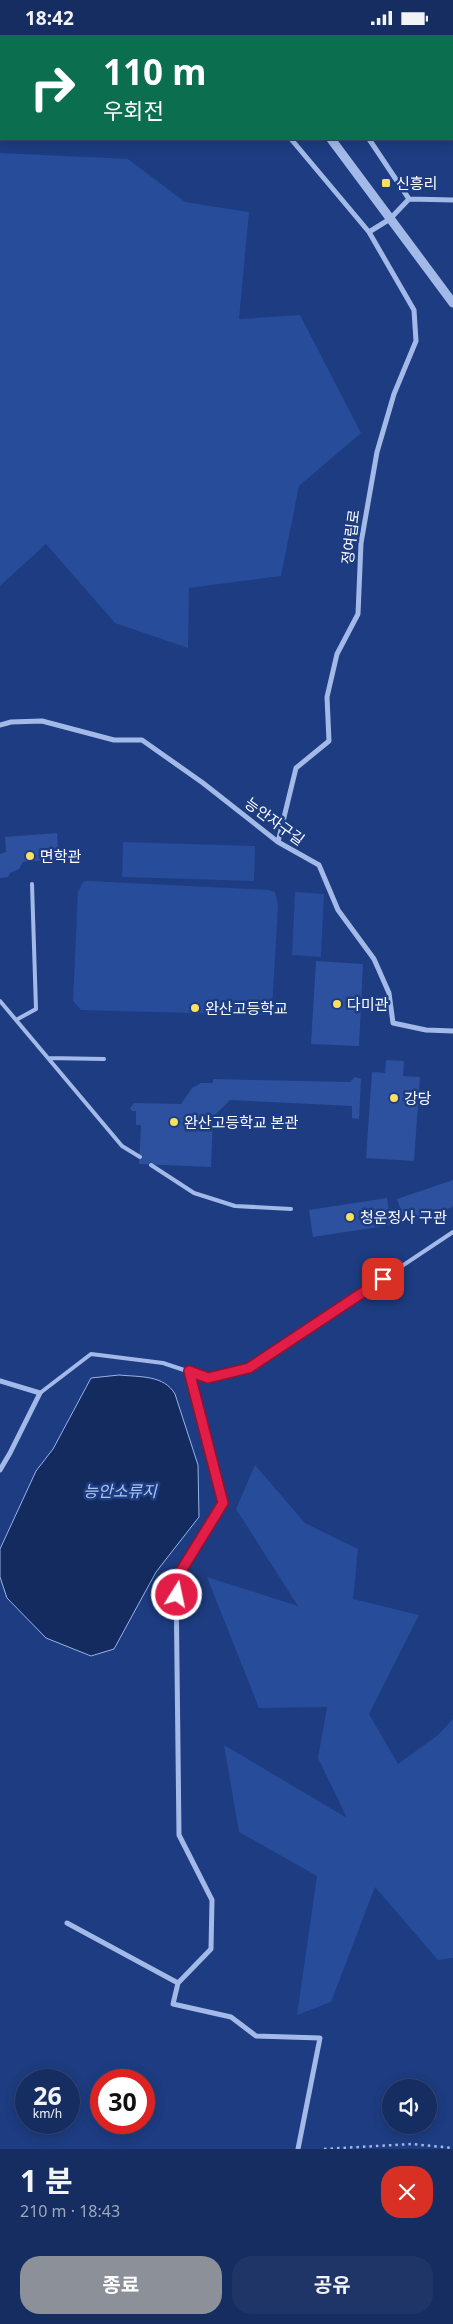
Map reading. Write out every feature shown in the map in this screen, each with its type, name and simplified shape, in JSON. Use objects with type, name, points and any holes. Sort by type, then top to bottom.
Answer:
[{"type":"street","name":"정여립로","points":[[278,842],[296,768],[329,741],[327,697],[337,653],[358,614],[361,543],[377,451],[394,394],[416,341],[414,310],[369,232],[292,140]]},
{"type":"street","points":[[332,140],[453,303]]},
{"type":"street","points":[[370,140],[409,199]]},
{"type":"street","points":[[369,232],[390,219],[409,199],[453,200]]},
{"type":"street","name":"능안자구길","points":[[0,725],[11,722],[42,721],[114,740],[142,741],[203,783],[278,842],[319,865],[338,910],[374,959],[389,993],[393,1023],[426,1030],[453,1031]]},
{"type":"street","points":[[189,1371],[223,1503],[176,1579],[179,1835],[212,1900],[211,1949],[178,1983],[173,2003],[231,2017],[256,2036],[320,2038],[298,2149]]},
{"type":"street","points":[[0,1381],[40,1393],[0,1470]]},
{"type":"street","points":[[67,1923],[178,1983]]},
{"type":"lane","points":[[16,1019],[36,1009],[32,884]]},
{"type":"lane","points":[[0,1001],[122,1146],[140,1157]]},
{"type":"lane","points":[[48,1058],[104,1059]]},
{"type":"lane","points":[[152,1165],[194,1193],[218,1201],[234,1206],[291,1209]]},
{"type":"lane","points":[[40,1393],[91,1354],[162,1363],[208,1378],[249,1368],[453,1232]]},
{"type":"path","points":[[324,2149],[411,2144],[453,2149]]},
{"type":"shaded area","points":[[0,153],[128,159],[185,202],[249,212],[239,319],[300,315],[361,433],[299,486],[281,576],[189,588],[188,648],[115,623],[46,544],[0,586]]},
{"type":"shaded area","points":[[123,842],[255,846],[254,881],[122,877]]},
{"type":"shaded area","points":[[83,882],[269,890],[275,892],[278,905],[272,1011],[269,1015],[81,1010],[73,1001],[78,892]]},
{"type":"shaded area","points":[[295,892],[324,894],[321,957],[292,955]]},
{"type":"shaded area","points":[[255,1465],[305,1523],[358,1549],[353,1599],[419,1615],[369,1714],[398,1764],[438,1735],[453,1719],[453,1958],[438,1960],[375,1887],[331,2002],[297,2015],[317,1876],[239,1832],[224,1745],[347,1818],[318,1758],[327,1707],[259,1708],[207,1577],[298,1606],[236,1509]]},
{"type":"water","name":"능안소류지","points":[[119,1375],[158,1380],[165,1383],[175,1394],[198,1465],[199,1517],[156,1572],[114,1649],[91,1656],[46,1638],[7,1598],[0,1577],[0,1549],[36,1471],[53,1449],[91,1378]]},
{"type":"building","name":"면학관","points":[[57,833],[59,859],[23,862],[19,869],[10,873],[8,877],[0,878],[0,854],[6,852],[5,837]]},
{"type":"building","name":"다미관","points":[[316,961],[363,964],[359,1046],[311,1044]]},
{"type":"building","name":"강당","points":[[386,1060],[404,1061],[403,1076],[420,1077],[414,1161],[366,1158],[372,1072],[385,1073]]},
{"type":"building","name":"완산고등학교 본관","points":[[355,1077],[361,1079],[359,1119],[352,1118],[352,1106],[230,1100],[213,1117],[211,1167],[139,1164],[141,1125],[136,1125],[136,1111],[132,1111],[130,1108],[134,1103],[181,1104],[192,1088],[201,1083],[213,1083],[213,1079],[350,1082]]},
{"type":"building","points":[[453,1180],[453,1207],[413,1221],[411,1213],[403,1216],[397,1199]]},
{"type":"building","name":"청운정사 구관","points":[[387,1198],[391,1225],[313,1237],[309,1210]]},
{"type":"place","name":"신흥리","points":[[386,183]]},
{"type":"place","name":"면학관","points":[[30,856]]},
{"type":"place","name":"다미관","points":[[337,1004]]},
{"type":"place","name":"완산고등학교","points":[[195,1008]]},
{"type":"place","name":"강당","points":[[394,1098]]},
{"type":"place","name":"완산고등학교 본관","points":[[174,1122]]},
{"type":"place","name":"청운정사 구관","points":[[350,1217]]},
{"type":"route","points":[[177,1595],[176,1579],[223,1503],[189,1371],[208,1378],[249,1368],[383,1279]]}]
